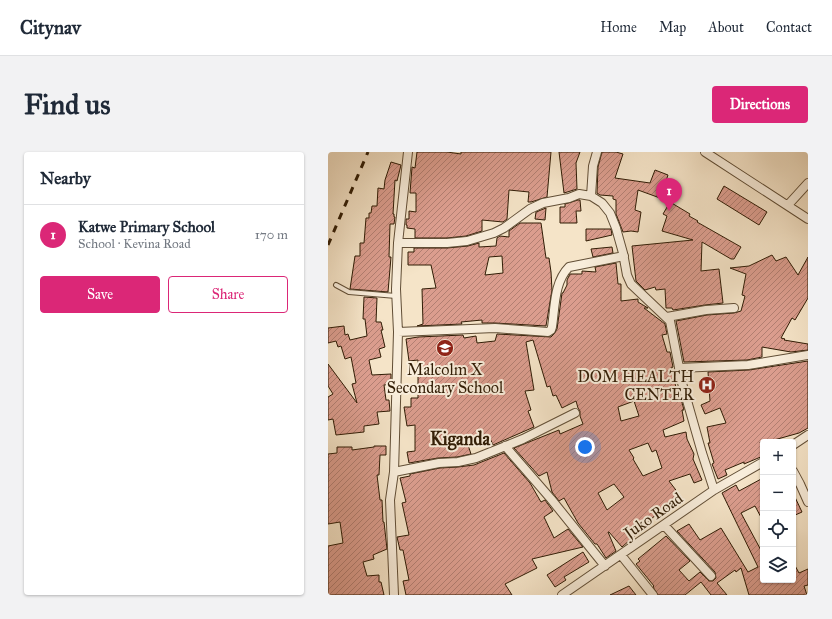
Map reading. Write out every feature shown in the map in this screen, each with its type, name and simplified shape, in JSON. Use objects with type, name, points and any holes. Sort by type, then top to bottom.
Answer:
[{"type":"street","points":[[394,595],[390,500],[394,472],[398,332],[396,296],[398,243],[408,152]]},
{"type":"street","points":[[591,196],[593,166],[597,152]]},
{"type":"street","points":[[705,152],[808,218]]},
{"type":"street","points":[[788,205],[808,183]]},
{"type":"street","points":[[398,243],[467,241],[499,230],[530,209],[543,203],[569,198],[579,194],[591,196],[602,203],[610,213],[616,228],[624,256],[627,275],[631,284],[667,317],[672,328],[682,383],[714,490]]},
{"type":"street","points":[[398,332],[495,328],[548,332],[552,327],[559,281],[569,267],[624,256]]},
{"type":"street","points":[[667,317],[706,310],[734,308]]},
{"type":"street","points":[[679,368],[748,365],[808,355]]},
{"type":"street","points":[[394,472],[439,463],[458,462],[476,458],[575,413]]},
{"type":"street","points":[[796,443],[808,435]]},
{"type":"street","points":[[505,446],[551,498],[604,566]]},
{"type":"street","name":"Juko Road","points":[[562,595],[714,490],[760,464]]},
{"type":"street","points":[[795,475],[808,502]]},
{"type":"street","points":[[664,525],[712,576]]},
{"type":"street","points":[[621,555],[653,595]]},
{"type":"lane","points":[[336,285],[348,292],[396,296]]},
{"type":"building","points":[[417,152],[447,152],[461,154],[461,152],[551,152],[547,197],[528,202],[529,192],[509,190],[507,219],[503,222],[482,220],[482,231],[466,236],[447,238],[415,238],[415,229],[407,228],[406,219],[409,219],[409,211],[416,212],[416,193],[410,193],[412,167],[415,168]]},
{"type":"building","points":[[559,152],[580,152],[576,163],[577,189],[564,193]]},
{"type":"building","points":[[602,152],[616,152],[623,154],[615,178],[650,183],[655,170],[668,175],[660,198],[638,190],[635,210],[641,212],[638,232],[623,232],[616,214],[616,200],[613,199],[613,196],[600,195],[597,193],[598,167]]},
{"type":"building","points":[[391,162],[401,165],[397,181],[395,180],[393,214],[395,217],[394,224],[390,224],[389,257],[391,257],[388,292],[350,289],[355,256],[360,256],[360,243],[364,243],[366,218],[369,218],[369,213],[371,213],[372,206],[377,206],[378,188],[384,189],[385,180]]},
{"type":"building","points":[[724,186],[767,212],[759,225],[717,199]]},
{"type":"building","points":[[580,200],[581,211],[576,211],[577,223],[560,223],[560,207],[565,207],[565,204]]},
{"type":"building","points":[[670,202],[690,214],[689,216],[698,221],[697,222],[741,247],[734,259],[731,259],[702,242],[701,271],[719,269],[723,303],[673,310],[672,308],[666,308],[665,289],[656,290],[655,287],[645,290],[636,281],[632,246],[693,240],[662,231],[667,216],[663,214]]},
{"type":"building","points":[[546,208],[545,220],[535,219],[536,212]]},
{"type":"building","points":[[520,223],[541,223],[546,258],[549,258],[552,290],[546,326],[482,323],[482,320],[461,322],[462,324],[417,326],[423,324],[422,289],[436,288],[431,265],[408,265],[408,252],[414,252],[414,248],[447,248],[468,246],[479,243],[479,247],[496,246],[497,238],[500,236],[509,237],[509,231]],"holes":[[[502,256],[503,273],[485,275],[489,257]]]},
{"type":"building","points":[[586,229],[611,229],[612,235],[586,241]]},
{"type":"building","points":[[612,247],[613,253],[593,257],[591,249]]},
{"type":"building","points":[[772,255],[776,261],[786,257],[798,275],[808,257],[808,298],[795,320],[792,318],[781,338],[785,339],[784,340],[808,344],[808,350],[791,352],[762,347],[762,357],[747,360],[684,362],[676,321],[707,315],[741,311],[745,296],[742,295],[746,274],[730,268],[749,266]]},
{"type":"building","points":[[616,263],[618,284],[621,284],[621,301],[638,299],[638,302],[648,308],[644,308],[665,324],[667,334],[662,335],[667,352],[670,352],[673,367],[671,368],[678,395],[680,395],[684,410],[682,410],[684,421],[663,430],[665,437],[686,432],[687,439],[694,454],[693,459],[702,480],[694,483],[690,474],[669,481],[682,498],[638,529],[640,531],[622,547],[608,532],[616,551],[606,558],[597,544],[595,544],[578,523],[564,498],[559,501],[552,492],[547,472],[539,476],[514,448],[559,430],[560,434],[583,424],[576,401],[562,408],[556,395],[553,396],[550,386],[547,387],[533,340],[526,342],[534,390],[525,391],[531,410],[528,411],[534,427],[493,445],[489,436],[467,442],[471,454],[409,463],[407,452],[415,451],[415,425],[407,426],[404,407],[411,407],[411,398],[418,398],[418,360],[409,361],[406,339],[463,335],[464,338],[476,336],[477,343],[495,341],[497,334],[551,337],[557,329],[562,293],[567,285],[567,280],[570,274],[582,274],[582,271],[596,272],[595,267]],"holes":[[[634,401],[639,416],[621,421],[618,407]],[[648,443],[652,452],[656,450],[662,468],[643,476],[629,450]],[[614,484],[624,497],[607,510],[598,493]]]},
{"type":"building","points":[[364,297],[377,298],[376,322],[381,322],[383,330],[381,330],[385,347],[379,349],[381,357],[369,360],[372,375],[391,374],[391,384],[384,385],[386,400],[389,400],[390,411],[377,412],[379,424],[364,426],[364,432],[336,435],[333,419],[328,420],[328,397],[333,394],[328,386],[328,364],[357,403],[352,384],[356,383],[351,357],[345,359],[341,346],[338,347],[336,341],[328,343],[328,328],[344,326],[345,335],[348,334],[350,340],[367,336],[365,319],[363,319]]},
{"type":"building","points":[[808,361],[808,428],[799,433],[778,439],[760,439],[760,457],[725,470],[727,475],[718,479],[712,464],[714,463],[708,443],[710,443],[707,427],[726,423],[720,408],[705,414],[701,405],[710,401],[708,372],[749,370]]},
{"type":"building","points":[[374,446],[386,446],[386,455],[380,455],[379,475],[377,475],[380,500],[382,500],[383,522],[387,549],[373,555],[374,559],[363,562],[367,576],[379,575],[379,582],[381,582],[384,595],[328,595],[328,546],[343,543],[340,522],[328,524],[328,454],[337,453],[337,447],[352,447],[352,450]]},
{"type":"building","points":[[504,453],[530,483],[541,502],[545,500],[553,511],[544,517],[554,538],[568,529],[583,547],[532,559],[537,568],[505,584],[512,595],[406,595],[403,581],[409,580],[403,550],[400,550],[397,537],[409,535],[402,503],[406,502],[400,478],[410,476],[410,474],[440,468],[474,465]]},
{"type":"building","points":[[760,480],[760,515],[755,506],[741,513],[760,548],[760,583],[796,583],[796,568],[799,573],[808,569],[808,585],[804,586],[807,595],[749,595],[741,568],[736,572],[735,570],[717,583],[727,595],[711,595],[701,582],[685,595],[658,595],[653,587],[654,586],[636,564],[640,561],[638,559],[666,536],[690,561],[679,570],[689,581],[700,572],[709,581],[713,581],[716,578],[715,572],[677,531],[689,524],[700,540],[721,528],[748,572],[758,567],[722,493],[736,485],[739,491]]},
{"type":"building","points":[[796,499],[802,512],[796,515]]},
{"type":"building","points":[[583,552],[589,562],[564,577],[566,580],[555,587],[547,575]]},
{"type":"building","points":[[629,586],[636,595],[610,595]]},
{"type":"railway","points":[[328,245],[368,152]]},
{"type":"place","name":"Katwe Primary School","points":[[669,211]]},
{"type":"place","name":"Malcolm X Secondary School","points":[[445,348]]},
{"type":"place","name":"DOM HEALTH CENTER","points":[[707,385]]},
{"type":"district","name":"Kiganda","points":[[460,439]]}]
